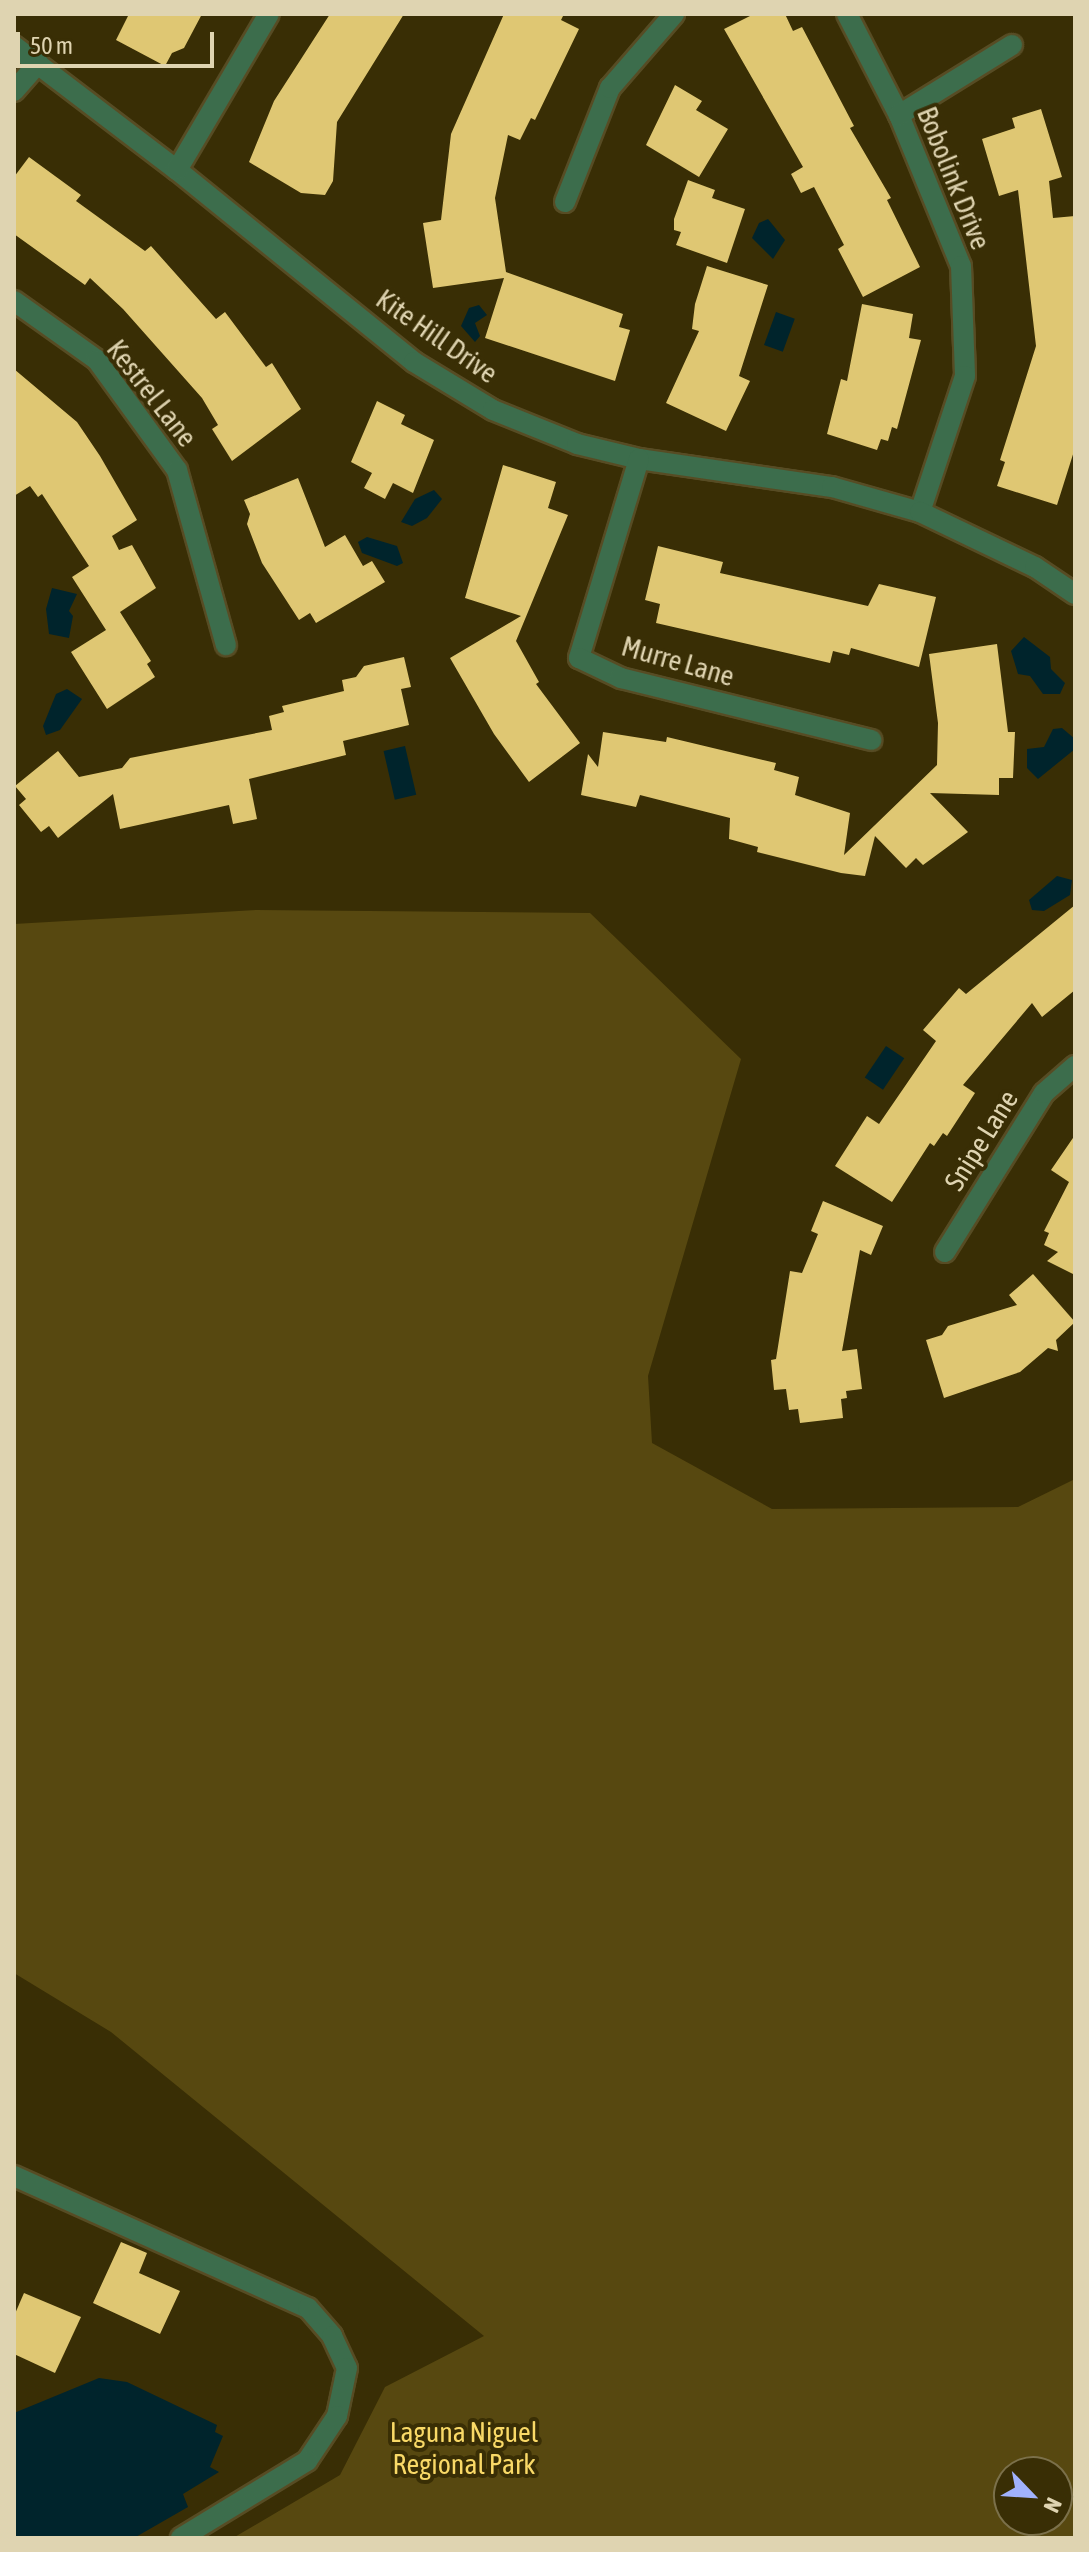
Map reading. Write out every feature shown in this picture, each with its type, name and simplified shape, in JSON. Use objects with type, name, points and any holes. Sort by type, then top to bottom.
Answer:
[{"type":"street","points":[[177,170],[269,14]]},
{"type":"street","points":[[565,202],[610,88],[674,14]]},
{"type":"street","name":"Bobolink Drive","points":[[847,14],[899,115],[961,266],[965,376],[920,512]]},
{"type":"street","points":[[899,115],[1012,45]]},
{"type":"street","name":"Kite Hill Drive","points":[[14,46],[177,170],[414,362],[493,410],[577,444],[639,459],[832,487],[920,512],[1035,567],[1075,594]]},
{"type":"street","points":[[14,91],[38,63]]},
{"type":"street","name":"Kestrel Lane","points":[[14,301],[97,360],[177,470],[226,645]]},
{"type":"street","name":"Murre Lane","points":[[639,459],[579,658],[621,678],[871,740]]},
{"type":"street","name":"Snipe Lane","points":[[945,1252],[1044,1093],[1075,1066]]},
{"type":"street","points":[[14,2176],[308,2308],[332,2336],[347,2368],[337,2416],[307,2461],[181,2538]]},
{"type":"green space","name":"Laguna Niguel Regional Park","points":[[256,910],[590,913],[741,1059],[648,1376],[652,1443],[772,1509],[1018,1507],[1075,1479],[1075,2538],[233,2538],[340,2475],[385,2387],[484,2336],[111,2032],[14,1973],[14,924]]},
{"type":"water","points":[[768,219],[785,240],[773,259],[752,238],[759,223]]},
{"type":"water","points":[[479,305],[487,315],[475,323],[480,336],[475,342],[461,326],[469,308]]},
{"type":"water","points":[[776,312],[795,319],[783,352],[764,345]]},
{"type":"water","points":[[434,490],[442,499],[427,518],[412,526],[401,522],[415,499]]},
{"type":"water","points":[[367,537],[397,546],[403,563],[397,566],[362,553],[358,542]]},
{"type":"water","points":[[52,588],[77,594],[69,611],[73,616],[69,638],[49,634],[46,609]]},
{"type":"water","points":[[1024,637],[1050,657],[1051,669],[1065,683],[1060,694],[1043,694],[1030,676],[1018,674],[1011,651]]},
{"type":"water","points":[[67,689],[82,699],[60,730],[46,735],[43,726],[56,694]]},
{"type":"water","points":[[1062,728],[1075,739],[1075,749],[1038,779],[1027,768],[1027,749],[1044,747],[1053,729]]},
{"type":"water","points":[[405,746],[416,795],[395,800],[384,751]]},
{"type":"water","points":[[1057,876],[1072,880],[1070,895],[1044,911],[1032,910],[1029,900]]},
{"type":"water","points":[[886,1046],[904,1058],[883,1090],[865,1078]]},
{"type":"water","points":[[99,2378],[127,2382],[217,2425],[215,2432],[223,2436],[210,2467],[219,2472],[183,2494],[188,2507],[134,2538],[14,2538],[14,2413]]},
{"type":"building","points":[[129,14],[202,14],[184,48],[172,53],[165,66],[116,40]]},
{"type":"building","points":[[330,14],[404,14],[337,122],[333,181],[325,195],[301,193],[249,162],[274,101]]},
{"type":"building","points":[[504,14],[564,14],[561,20],[579,29],[535,120],[531,118],[520,140],[508,135],[495,198],[506,272],[623,314],[619,327],[630,330],[615,381],[485,338],[504,278],[433,288],[423,223],[441,220],[451,134]]},
{"type":"building","points":[[754,14],[785,14],[793,31],[802,27],[854,126],[850,128],[891,198],[887,200],[920,267],[863,297],[838,249],[844,245],[814,187],[801,193],[791,174],[803,167],[724,29]]},
{"type":"building","points":[[675,85],[702,101],[696,110],[728,129],[699,177],[646,145]]},
{"type":"building","points":[[1041,109],[1062,177],[1049,181],[1053,218],[1075,216],[1075,448],[1057,505],[997,486],[1005,462],[1000,460],[1036,346],[1018,190],[999,196],[982,139],[1015,128],[1012,118]]},
{"type":"building","points":[[29,157],[81,195],[76,201],[145,251],[151,246],[216,319],[225,312],[266,367],[272,363],[301,409],[232,461],[212,429],[218,425],[202,398],[123,309],[90,278],[85,285],[14,234],[14,177]]},
{"type":"building","points":[[688,180],[715,190],[712,198],[745,209],[727,263],[676,245],[681,232],[674,230],[674,219]]},
{"type":"building","points":[[707,266],[768,285],[739,376],[750,381],[726,431],[666,403],[699,331],[692,329],[695,304]]},
{"type":"building","points":[[862,304],[913,314],[909,338],[921,340],[897,429],[892,427],[888,441],[881,439],[877,450],[827,434],[841,379],[847,381]]},
{"type":"building","points":[[14,369],[77,422],[100,456],[137,520],[112,536],[119,550],[132,545],[156,588],[120,612],[151,661],[147,664],[155,677],[107,709],[71,652],[106,630],[72,577],[89,566],[42,494],[38,497],[30,486],[14,496]]},
{"type":"building","points":[[377,401],[405,415],[401,424],[434,440],[413,493],[393,483],[385,499],[364,488],[372,473],[351,462]]},
{"type":"building","points":[[503,465],[556,482],[548,508],[568,515],[516,641],[539,682],[536,684],[580,743],[529,782],[494,734],[450,658],[521,616],[465,598]]},
{"type":"building","points":[[298,478],[325,547],[345,535],[363,566],[372,561],[385,582],[316,623],[310,613],[299,620],[262,563],[247,524],[250,514],[244,500]]},
{"type":"building","points":[[658,546],[723,562],[720,573],[868,606],[879,584],[936,597],[919,667],[851,648],[849,655],[833,651],[830,663],[656,623],[660,604],[645,600]]},
{"type":"building","points":[[997,644],[1008,732],[1015,732],[1013,778],[999,778],[999,795],[930,793],[968,832],[923,865],[916,858],[906,868],[875,836],[865,876],[841,873],[757,852],[758,847],[729,839],[730,818],[640,795],[636,807],[581,795],[588,754],[598,767],[603,732],[666,742],[667,737],[776,763],[774,770],[799,777],[795,795],[850,813],[844,855],[937,765],[938,723],[929,654]]},
{"type":"building","points":[[404,657],[411,687],[401,689],[409,725],[343,741],[346,755],[249,779],[257,819],[233,824],[229,805],[120,829],[113,794],[58,838],[49,826],[41,832],[19,805],[26,799],[15,786],[58,751],[79,777],[122,768],[130,758],[272,730],[269,716],[284,712],[282,706],[344,691],[342,680],[356,677],[364,666]]},
{"type":"building","points":[[1075,905],[1075,990],[1042,1017],[1032,1003],[963,1085],[975,1093],[947,1136],[943,1133],[934,1146],[930,1143],[892,1202],[835,1166],[867,1116],[879,1124],[936,1041],[923,1030],[959,988],[966,994]]},
{"type":"building","points":[[1075,1135],[1075,1275],[1047,1261],[1058,1252],[1044,1245],[1049,1233],[1044,1231],[1069,1182],[1051,1170]]},
{"type":"building","points":[[823,1201],[883,1226],[871,1255],[860,1250],[842,1351],[857,1349],[862,1389],[846,1391],[847,1398],[841,1399],[843,1418],[800,1423],[798,1409],[789,1410],[786,1389],[774,1390],[771,1360],[776,1359],[790,1271],[802,1273],[818,1234],[811,1231]]},
{"type":"building","points":[[1033,1274],[1075,1322],[1056,1340],[1058,1351],[1048,1348],[1020,1372],[944,1398],[926,1340],[942,1335],[948,1326],[1017,1305],[1009,1295]]},
{"type":"building","points":[[121,2242],[147,2253],[139,2273],[180,2291],[160,2334],[93,2303]]},
{"type":"building","points":[[24,2293],[81,2317],[55,2373],[14,2354],[14,2316]]}]
